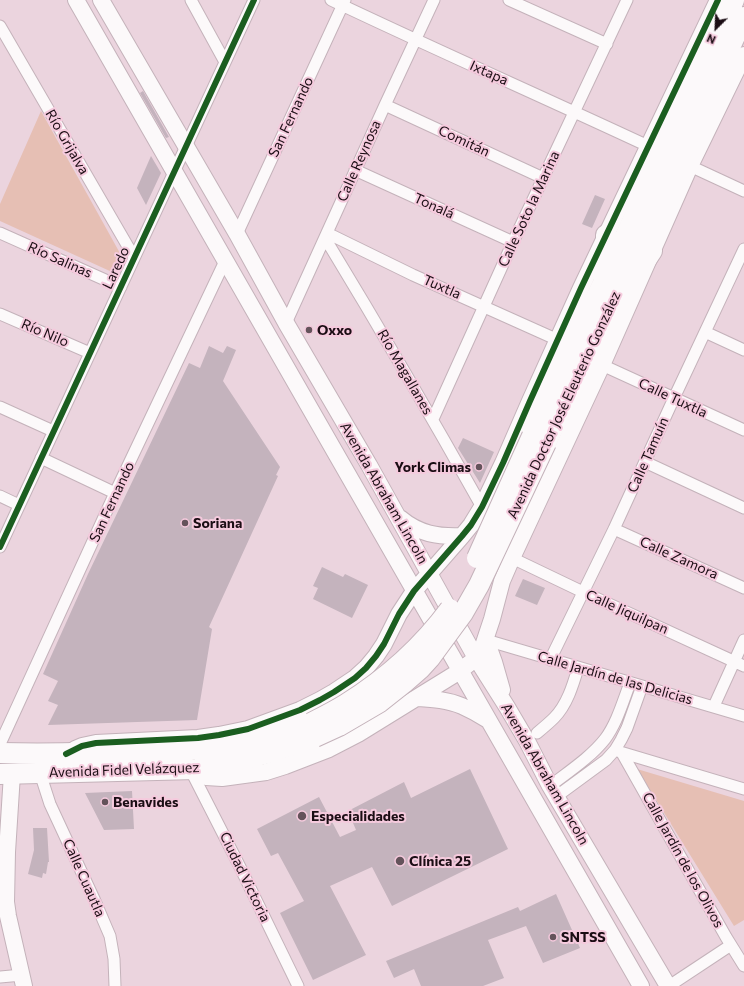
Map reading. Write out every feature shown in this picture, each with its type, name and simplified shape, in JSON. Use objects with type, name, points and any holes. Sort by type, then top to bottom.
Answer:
[{"type":"highway","name":"Avenida Doctor José Eleuterio González","points":[[313,730],[389,674],[428,637],[460,594],[539,440],[581,327],[610,268],[734,0]]},
{"type":"highway","name":"Avenida Doctor José Eleuterio González","points":[[539,440],[595,360],[639,244],[744,17]]},
{"type":"highway","points":[[581,327],[581,308],[604,252],[606,246],[606,235]]},
{"type":"highway","points":[[595,360],[597,350],[605,339],[640,268],[652,251]]},
{"type":"highway","name":"Avenida Fidel Velázquez","points":[[0,753],[66,754],[159,751],[239,744],[313,730]]},
{"type":"highway","name":"Avenida Fidel Velázquez","points":[[6,774],[193,769],[241,760],[272,752],[313,730]]},
{"type":"main road","points":[[76,0],[641,986]]},
{"type":"main road","name":"Avenida Abraham Lincoln","points":[[101,0],[237,234],[476,658],[527,741],[554,791],[668,986]]},
{"type":"main road","points":[[66,754],[82,746],[96,743],[198,738],[248,730],[300,710],[320,700],[334,692],[366,668],[384,644],[403,607],[414,591],[471,525],[482,507],[606,235],[718,0]]},
{"type":"main road","points":[[652,251],[690,166],[744,54]]},
{"type":"main road","points":[[193,769],[206,777],[222,778],[266,772],[329,749],[358,734],[418,698],[460,671],[476,658],[486,640],[502,581],[595,360]]},
{"type":"main road","points":[[345,469],[356,473],[363,470],[368,465]]},
{"type":"main road","points":[[360,494],[363,485],[366,483],[378,483]]},
{"type":"main road","points":[[396,514],[416,529],[436,535],[450,537],[462,536]]},
{"type":"main road","points":[[393,553],[403,607]]},
{"type":"main road","points":[[486,640],[507,707]]},
{"type":"main road","points":[[418,698],[442,700],[454,703],[488,720]]},
{"type":"main road","points":[[6,774],[6,902],[23,981]]},
{"type":"street","points":[[191,0],[225,62]]},
{"type":"street","name":"Laredo","points":[[0,547],[254,0]]},
{"type":"street","name":"Ixtapa","points":[[330,0],[344,3],[416,40],[648,146]]},
{"type":"street","name":"Calle Reynosa","points":[[286,322],[434,0]]},
{"type":"street","points":[[509,0],[606,44]]},
{"type":"street","name":"Calle Soto la Marina","points":[[433,419],[513,242],[627,0]]},
{"type":"street","name":"San Fernando","points":[[237,234],[344,3]]},
{"type":"street","name":"Río Grijalva","points":[[0,26],[134,257]]},
{"type":"street","name":"Comitán","points":[[385,105],[543,178]]},
{"type":"street","points":[[690,166],[744,190]]},
{"type":"street","name":"Tonalá","points":[[355,170],[513,242]]},
{"type":"street","name":"Río Salinas","points":[[0,233],[121,286]]},
{"type":"street","name":"Tuxtla","points":[[326,235],[558,340]]},
{"type":"street","name":"Río Magallanes","points":[[326,235],[433,419],[482,507]]},
{"type":"street","name":"Calle Tamuín","points":[[550,660],[614,529],[705,332],[740,269],[744,249]]},
{"type":"street","name":"San Fernando","points":[[0,744],[116,493],[226,261]]},
{"type":"street","name":"Río Nilo","points":[[0,314],[90,353]]},
{"type":"street","points":[[705,332],[744,350]]},
{"type":"street","name":"Calle Tuxtla","points":[[595,360],[744,430]]},
{"type":"street","points":[[0,408],[54,431]]},
{"type":"street","points":[[41,458],[116,493]]},
{"type":"street","points":[[644,462],[744,508]]},
{"type":"street","points":[[0,496],[19,505]]},
{"type":"street","name":"Calle Zamora","points":[[614,529],[744,588]]},
{"type":"street","name":"Calle Jiquilpan","points":[[512,558],[739,663]]},
{"type":"street","name":"Calle Jardín de las Delicias","points":[[486,640],[744,716]]},
{"type":"street","points":[[714,706],[739,663],[744,640]]},
{"type":"street","points":[[537,733],[555,717],[560,710],[570,693],[578,668]]},
{"type":"street","points":[[554,791],[605,739],[615,722],[630,683]]},
{"type":"street","points":[[619,752],[621,740],[627,728],[642,686]]},
{"type":"street","points":[[615,722],[627,728]]},
{"type":"street","points":[[554,791],[619,752],[744,789]]},
{"type":"street","name":"Calle Jardín de los Olivos","points":[[619,752],[730,945],[744,966]]},
{"type":"street","points":[[587,757],[594,768]]},
{"type":"street","name":"Ciudad Victoria","points":[[193,769],[298,986]]},
{"type":"street","name":"Calle Cuautla","points":[[40,773],[50,804],[95,900],[110,936],[114,959],[115,986]]},
{"type":"street","points":[[668,986],[730,945]]},
{"type":"street","points":[[0,977],[23,981]]},
{"type":"shaded area","points":[[41,111],[126,264],[112,272],[0,221],[0,204]]},
{"type":"shaded area","points":[[637,769],[744,801],[744,920],[734,926]]},
{"type":"building","points":[[143,91],[169,137],[166,138],[140,93]]},
{"type":"building","points":[[151,156],[161,173],[146,205],[137,188]]},
{"type":"building","points":[[595,195],[605,199],[592,228],[582,224]]},
{"type":"building","points":[[209,346],[223,353],[227,346],[236,350],[223,381],[280,467],[276,475],[278,476],[209,627],[212,629],[197,720],[48,725],[58,705],[48,701],[58,681],[43,674],[88,574],[189,363],[200,368]]},
{"type":"building","name":"York Climas","points":[[463,438],[494,452],[480,483],[458,448]]},
{"type":"building","points":[[322,567],[343,577],[345,574],[368,585],[352,618],[313,599],[318,588],[313,586]]},
{"type":"building","points":[[523,579],[545,588],[537,605],[515,596]]},
{"type":"building","points":[[470,769],[508,849],[392,906],[372,867],[330,886],[366,955],[313,980],[280,913],[304,901],[278,853],[271,856],[257,829],[319,797],[340,837],[356,830],[348,811],[404,782],[411,798]]},
{"type":"building","points":[[132,791],[134,829],[104,830],[85,793]]},
{"type":"building","points":[[33,828],[47,828],[49,862],[46,874],[43,873],[42,878],[28,874],[34,850]]},
{"type":"building","points":[[556,894],[580,948],[543,963],[526,926],[488,940],[504,978],[483,986],[421,986],[414,969],[394,978],[386,961],[518,907],[520,911]]},
{"type":"cycle path","points":[[0,547],[254,0]]},
{"type":"cycle path","points":[[66,754],[82,746],[96,743],[198,738],[248,729],[300,710],[320,700],[355,678],[366,668],[384,644],[399,614],[414,591],[471,525],[482,507],[581,288],[718,0]]},
{"type":"place","name":"Oxxo","points":[[309,330]]},
{"type":"place","name":"York Climas","points":[[479,467]]},
{"type":"place","name":"Soriana","points":[[185,523]]},
{"type":"place","name":"Benavides","points":[[105,802]]},
{"type":"place","name":"Especialidades","points":[[302,816]]},
{"type":"place","name":"Clínica 25","points":[[400,861]]},
{"type":"place","name":"SNTSS","points":[[553,937]]}]
